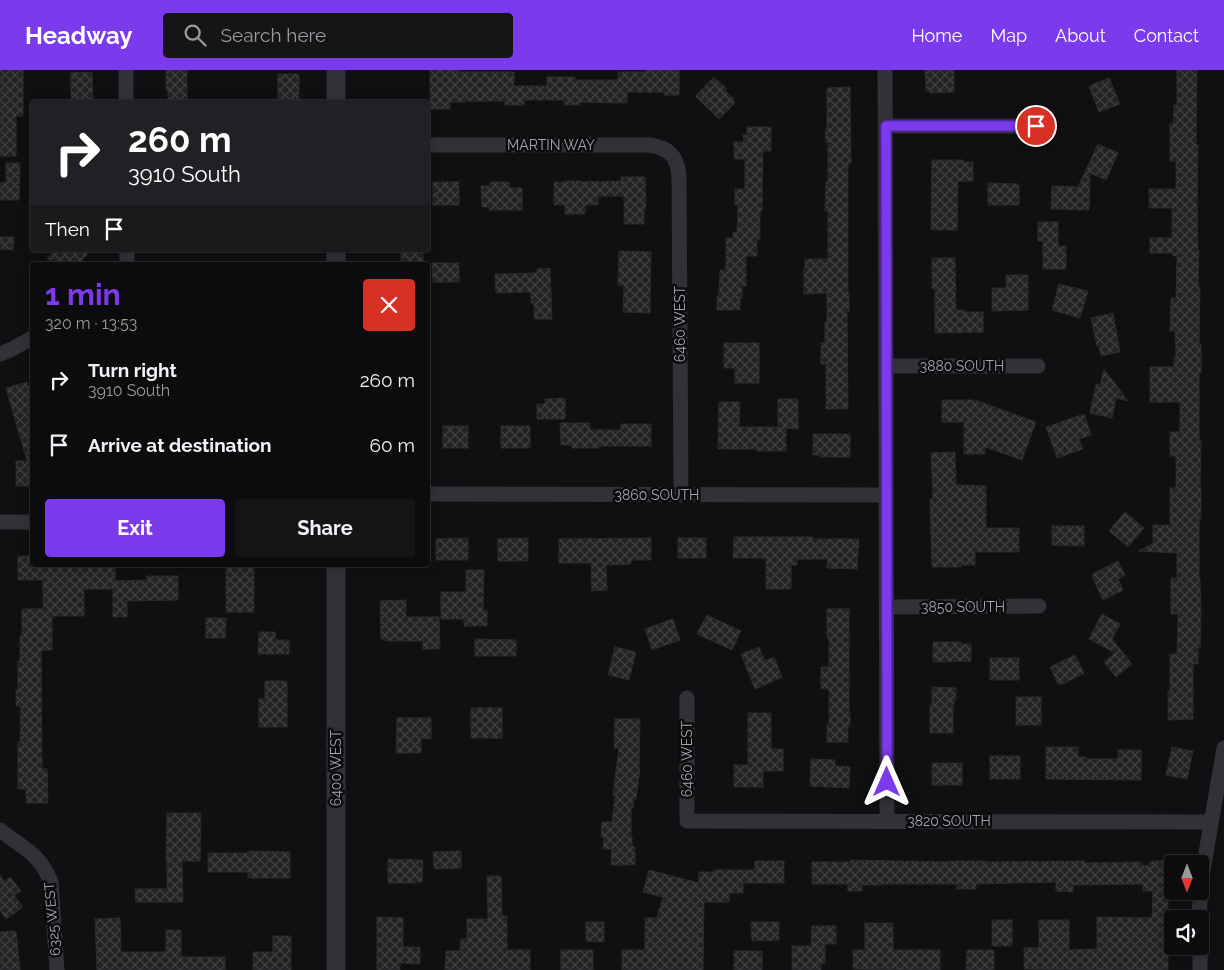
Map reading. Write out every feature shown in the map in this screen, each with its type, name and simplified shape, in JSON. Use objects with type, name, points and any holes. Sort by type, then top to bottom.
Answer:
[{"type":"street","points":[[126,70],[126,100]]},
{"type":"street","points":[[336,70],[336,100]]},
{"type":"street","points":[[885,70],[887,821]]},
{"type":"street","points":[[886,126],[1036,126]]},
{"type":"street","name":"MARTIN WAY","points":[[430,145],[650,145],[666,150],[672,155]]},
{"type":"street","name":"6460 WEST","points":[[672,155],[679,175],[681,495]]},
{"type":"street","points":[[0,354],[30,339]]},
{"type":"street","name":"3880 SOUTH","points":[[886,366],[1038,366]]},
{"type":"street","name":"3860 SOUTH","points":[[430,494],[886,495]]},
{"type":"street","points":[[0,522],[30,522]]},
{"type":"street","name":"6400 WEST","points":[[336,567],[336,970]]},
{"type":"street","name":"3850 SOUTH","points":[[886,607],[1039,606]]},
{"type":"street","name":"6460 WEST","points":[[687,698],[687,821]]},
{"type":"street","points":[[1200,910],[1202,882],[1224,748]]},
{"type":"street","name":"3820 SOUTH","points":[[687,821],[1211,822]]},
{"type":"street","name":"6325 WEST","points":[[0,830],[36,856],[51,882],[56,970]]},
{"type":"street","points":[[1200,955],[1200,970]]},
{"type":"building","points":[[0,70],[23,70],[23,116],[16,116],[16,156],[0,156]]},
{"type":"building","points":[[166,70],[187,70],[187,100],[168,100],[168,90],[166,90]]},
{"type":"building","points":[[430,70],[514,72],[514,86],[547,86],[547,77],[575,77],[575,80],[618,80],[618,72],[679,70],[679,95],[664,95],[664,92],[627,92],[627,103],[580,102],[580,105],[564,105],[564,100],[524,100],[524,105],[505,105],[505,101],[466,101],[450,102],[450,109],[430,109]]},
{"type":"building","points":[[925,70],[954,70],[954,92],[930,93],[930,91],[926,91]]},
{"type":"building","points":[[1177,70],[1197,70],[1198,287],[1200,287],[1199,344],[1201,344],[1201,373],[1199,373],[1201,519],[1199,519],[1199,578],[1201,614],[1198,664],[1193,664],[1193,719],[1168,720],[1170,654],[1177,654],[1178,614],[1171,614],[1171,578],[1177,578],[1177,553],[1138,551],[1153,544],[1153,525],[1170,525],[1170,488],[1176,488],[1176,456],[1170,456],[1170,432],[1180,432],[1180,402],[1150,402],[1150,367],[1174,367],[1174,357],[1176,357],[1175,331],[1170,331],[1171,298],[1176,298],[1177,256],[1173,256],[1173,253],[1150,253],[1150,238],[1172,238],[1172,208],[1149,208],[1149,189],[1176,189],[1176,161],[1170,161],[1170,124],[1173,124],[1174,105],[1177,105]]},
{"type":"building","points":[[92,72],[93,100],[71,100],[71,73]]},
{"type":"building","points":[[278,74],[299,74],[299,100],[278,100]]},
{"type":"building","points":[[714,77],[727,89],[725,91],[734,99],[734,104],[719,119],[695,96]]},
{"type":"building","points":[[1109,78],[1120,104],[1099,112],[1089,86]]},
{"type":"building","points":[[850,87],[851,163],[848,163],[849,312],[847,312],[848,409],[826,409],[826,364],[821,364],[821,343],[825,343],[827,293],[804,294],[804,267],[805,259],[828,259],[828,211],[825,211],[826,182],[828,182],[828,142],[826,142],[825,129],[827,129],[827,88]]},
{"type":"building","points":[[747,127],[771,127],[771,151],[763,151],[760,239],[757,239],[757,256],[746,256],[746,286],[742,286],[740,310],[717,310],[720,270],[726,270],[726,238],[733,238],[733,232],[737,233],[738,205],[735,205],[735,189],[745,189],[745,159],[734,159],[734,142],[744,142],[743,135],[747,135]]},
{"type":"building","points":[[1098,144],[1118,153],[1106,180],[1090,173],[1089,210],[1051,209],[1052,186],[1078,187]]},
{"type":"building","points":[[932,160],[963,160],[963,162],[973,162],[973,181],[958,181],[957,230],[931,230]]},
{"type":"building","points":[[6,163],[20,163],[19,200],[0,200],[0,183],[6,183]]},
{"type":"building","points":[[621,177],[645,177],[646,208],[644,208],[644,224],[624,224],[624,196],[598,196],[598,205],[585,205],[585,214],[565,214],[565,205],[554,205],[554,182],[621,181]]},
{"type":"building","points":[[433,182],[459,182],[459,205],[433,205]]},
{"type":"building","points":[[490,182],[509,182],[509,188],[522,188],[522,210],[489,210],[489,207],[482,207],[481,186],[490,186]]},
{"type":"building","points":[[988,183],[1019,184],[1019,205],[988,205]]},
{"type":"building","points":[[1038,222],[1058,222],[1058,246],[1066,246],[1066,269],[1043,269],[1043,241],[1038,241]]},
{"type":"building","points":[[0,237],[14,237],[13,250],[0,249]]},
{"type":"building","points":[[619,251],[651,252],[650,313],[623,312],[624,285],[618,285]]},
{"type":"building","points":[[52,252],[89,252],[81,262],[52,262],[47,258]]},
{"type":"building","points":[[401,252],[423,252],[423,262],[401,262]]},
{"type":"building","points":[[932,258],[955,258],[956,310],[983,312],[983,332],[935,333],[935,289],[932,289]]},
{"type":"building","points":[[432,263],[459,263],[459,282],[433,282]]},
{"type":"building","points":[[550,268],[552,319],[534,319],[534,303],[531,303],[531,292],[496,293],[495,274],[537,273],[537,269]]},
{"type":"building","points":[[1006,275],[1028,275],[1028,310],[992,311],[992,288],[1006,288]]},
{"type":"building","points":[[1059,284],[1088,291],[1080,318],[1052,310]]},
{"type":"building","points":[[1113,313],[1120,352],[1101,356],[1091,318]]},
{"type":"building","points":[[724,343],[759,343],[759,383],[735,383],[735,368],[724,368]]},
{"type":"building","points":[[1104,369],[1128,401],[1116,398],[1112,418],[1090,413],[1096,384],[1100,385]]},
{"type":"building","points":[[27,382],[30,393],[30,486],[16,486],[16,461],[27,461],[6,388]]},
{"type":"building","points":[[565,398],[565,419],[537,419],[537,404],[545,404],[545,399]]},
{"type":"building","points":[[778,399],[798,399],[798,429],[786,428],[786,451],[718,449],[719,402],[740,402],[739,427],[778,427]]},
{"type":"building","points":[[942,400],[978,401],[1036,422],[1022,460],[985,447],[985,454],[964,454],[964,422],[942,422]]},
{"type":"building","points":[[1084,414],[1091,435],[1079,439],[1083,449],[1057,458],[1046,427]]},
{"type":"building","points":[[560,423],[590,423],[590,430],[621,430],[621,424],[651,424],[651,446],[572,448],[572,445],[561,445]]},
{"type":"building","points":[[443,426],[468,426],[468,448],[443,448]]},
{"type":"building","points":[[501,426],[530,426],[530,448],[501,448]]},
{"type":"building","points":[[813,434],[850,434],[850,457],[820,457],[820,455],[813,455]]},
{"type":"building","points":[[955,452],[956,485],[986,486],[986,528],[1019,528],[1019,552],[975,552],[975,565],[932,567],[930,499],[933,499],[931,453]]},
{"type":"building","points":[[1125,512],[1144,528],[1128,547],[1109,531]]},
{"type":"building","points":[[1052,526],[1084,526],[1084,546],[1052,545]]},
{"type":"building","points":[[734,537],[859,539],[857,569],[827,568],[828,559],[797,559],[797,565],[791,565],[791,589],[766,589],[766,558],[733,558]]},
{"type":"building","points":[[468,538],[468,560],[436,560],[436,539]]},
{"type":"building","points":[[528,538],[528,561],[498,561],[498,539]]},
{"type":"building","points":[[651,538],[651,560],[631,560],[631,564],[606,565],[607,590],[592,591],[591,563],[559,563],[559,539]]},
{"type":"building","points":[[678,538],[706,538],[706,558],[678,558]]},
{"type":"building","points":[[18,556],[30,556],[30,567],[115,567],[115,581],[147,580],[147,576],[178,576],[178,600],[127,601],[127,617],[113,617],[113,589],[84,589],[84,616],[52,616],[52,650],[42,650],[41,652],[42,769],[47,769],[48,803],[26,803],[26,789],[18,789],[18,742],[20,742],[21,706],[16,706],[16,690],[18,690],[20,636],[22,636],[22,609],[43,609],[43,580],[18,580]]},
{"type":"building","points":[[1118,561],[1125,575],[1118,579],[1123,590],[1103,600],[1093,579],[1093,574]]},
{"type":"building","points":[[226,567],[254,567],[254,612],[226,612]]},
{"type":"building","points":[[466,570],[484,570],[483,610],[487,610],[487,626],[464,626],[464,619],[441,619],[441,592],[466,592]]},
{"type":"building","points":[[406,600],[406,617],[439,617],[440,649],[423,649],[423,641],[385,641],[381,639],[380,601]]},
{"type":"building","points":[[827,609],[849,609],[850,726],[848,726],[848,742],[827,742],[829,689],[821,689],[821,667],[829,667]]},
{"type":"building","points":[[1102,614],[1120,624],[1112,639],[1132,664],[1116,677],[1104,662],[1115,653],[1089,639]]},
{"type":"building","points":[[707,615],[741,631],[732,650],[697,634]]},
{"type":"building","points":[[206,618],[226,618],[225,638],[206,638]]},
{"type":"building","points":[[673,619],[680,640],[652,650],[645,629]]},
{"type":"building","points":[[259,632],[275,632],[276,640],[289,640],[289,654],[258,654]]},
{"type":"building","points":[[475,639],[516,640],[516,656],[475,656]]},
{"type":"building","points":[[933,642],[971,644],[971,661],[933,662]]},
{"type":"building","points":[[615,647],[636,652],[629,680],[608,675]]},
{"type":"building","points":[[759,647],[765,661],[774,657],[782,677],[755,689],[741,654]]},
{"type":"building","points":[[1075,655],[1084,673],[1063,684],[1058,684],[1050,667]]},
{"type":"building","points":[[990,658],[1019,658],[1019,680],[990,680]]},
{"type":"building","points":[[265,681],[287,681],[287,727],[259,727],[259,699],[265,699]]},
{"type":"building","points":[[932,687],[956,688],[956,700],[953,705],[953,733],[930,733]]},
{"type":"building","points":[[1016,697],[1041,697],[1041,725],[1016,725]]},
{"type":"building","points":[[471,708],[502,708],[502,738],[471,738]]},
{"type":"building","points":[[748,713],[771,713],[771,749],[783,749],[783,771],[763,771],[763,787],[734,787],[734,765],[748,765]]},
{"type":"building","points":[[397,718],[431,718],[431,739],[421,738],[421,753],[396,753]]},
{"type":"building","points":[[615,719],[640,719],[640,769],[636,799],[634,798],[633,808],[631,808],[631,837],[632,846],[635,847],[635,865],[611,865],[612,849],[603,849],[604,837],[601,837],[602,822],[612,822],[615,795],[613,795],[619,748],[614,748]]},
{"type":"building","points":[[1046,747],[1078,747],[1078,757],[1086,757],[1086,759],[1118,759],[1118,750],[1141,750],[1141,780],[1046,779]]},
{"type":"building","points":[[1172,747],[1193,751],[1187,779],[1166,775]]},
{"type":"building","points":[[990,756],[1020,756],[1020,779],[990,779]]},
{"type":"building","points":[[811,759],[835,760],[835,766],[850,767],[849,788],[810,786]]},
{"type":"building","points":[[932,763],[962,763],[962,785],[932,785]]},
{"type":"building","points":[[167,813],[201,813],[200,861],[182,861],[183,902],[136,902],[135,889],[167,889]]},
{"type":"building","points":[[248,851],[290,852],[290,878],[248,878],[248,872],[208,872],[208,853],[248,853]]},
{"type":"building","points":[[461,851],[461,868],[434,869],[433,852]]},
{"type":"building","points":[[388,859],[423,860],[422,882],[388,883]]},
{"type":"building","points":[[851,860],[949,862],[1084,861],[1084,863],[1141,862],[1141,865],[1149,866],[1152,861],[1164,861],[1164,900],[1170,900],[1168,901],[1168,910],[1164,910],[1164,955],[1168,955],[1168,970],[1024,969],[1024,948],[1039,948],[1039,920],[1069,920],[1069,950],[1097,949],[1097,917],[1152,918],[1153,891],[1143,891],[1143,884],[1073,885],[1073,892],[1056,891],[1056,882],[976,884],[976,889],[957,889],[957,884],[882,884],[862,885],[862,891],[848,891],[848,884],[812,884],[812,862],[850,862]]},
{"type":"building","points":[[755,861],[784,861],[784,883],[743,883],[743,893],[729,893],[729,902],[704,902],[703,970],[622,970],[622,950],[645,950],[645,918],[657,918],[663,897],[643,892],[649,870],[699,883],[699,872],[755,870]]},
{"type":"building","points":[[0,875],[4,881],[10,877],[21,891],[14,895],[23,907],[6,919],[0,910]]},
{"type":"building","points":[[487,876],[501,876],[502,916],[507,916],[507,950],[530,950],[530,970],[445,970],[446,951],[460,951],[461,939],[467,939],[467,919],[488,919]]},
{"type":"building","points":[[377,917],[403,918],[403,947],[420,947],[420,964],[400,963],[400,970],[377,970]]},
{"type":"building","points":[[120,918],[121,952],[166,952],[166,930],[181,930],[181,957],[225,957],[225,970],[97,970],[95,919]]},
{"type":"building","points":[[992,920],[1012,920],[1012,946],[992,946]]},
{"type":"building","points":[[586,922],[604,922],[604,942],[586,941]]},
{"type":"building","points":[[751,922],[779,922],[779,940],[752,941]]},
{"type":"building","points":[[865,923],[893,923],[893,950],[940,950],[940,970],[853,969],[853,950],[865,950]]},
{"type":"building","points":[[812,926],[836,926],[836,944],[825,944],[825,963],[821,963],[821,970],[792,970],[792,946],[811,946]]},
{"type":"building","points":[[16,931],[20,970],[0,970],[0,932]]},
{"type":"building","points":[[273,936],[291,936],[291,970],[253,970],[253,952],[273,952]]},
{"type":"building","points":[[561,950],[593,950],[593,970],[561,970]]},
{"type":"building","points":[[967,950],[994,950],[994,970],[966,970]]},
{"type":"building","points":[[734,951],[762,951],[762,970],[734,970]]},
{"type":"route","points":[[887,782],[886,126],[1036,126]]}]
